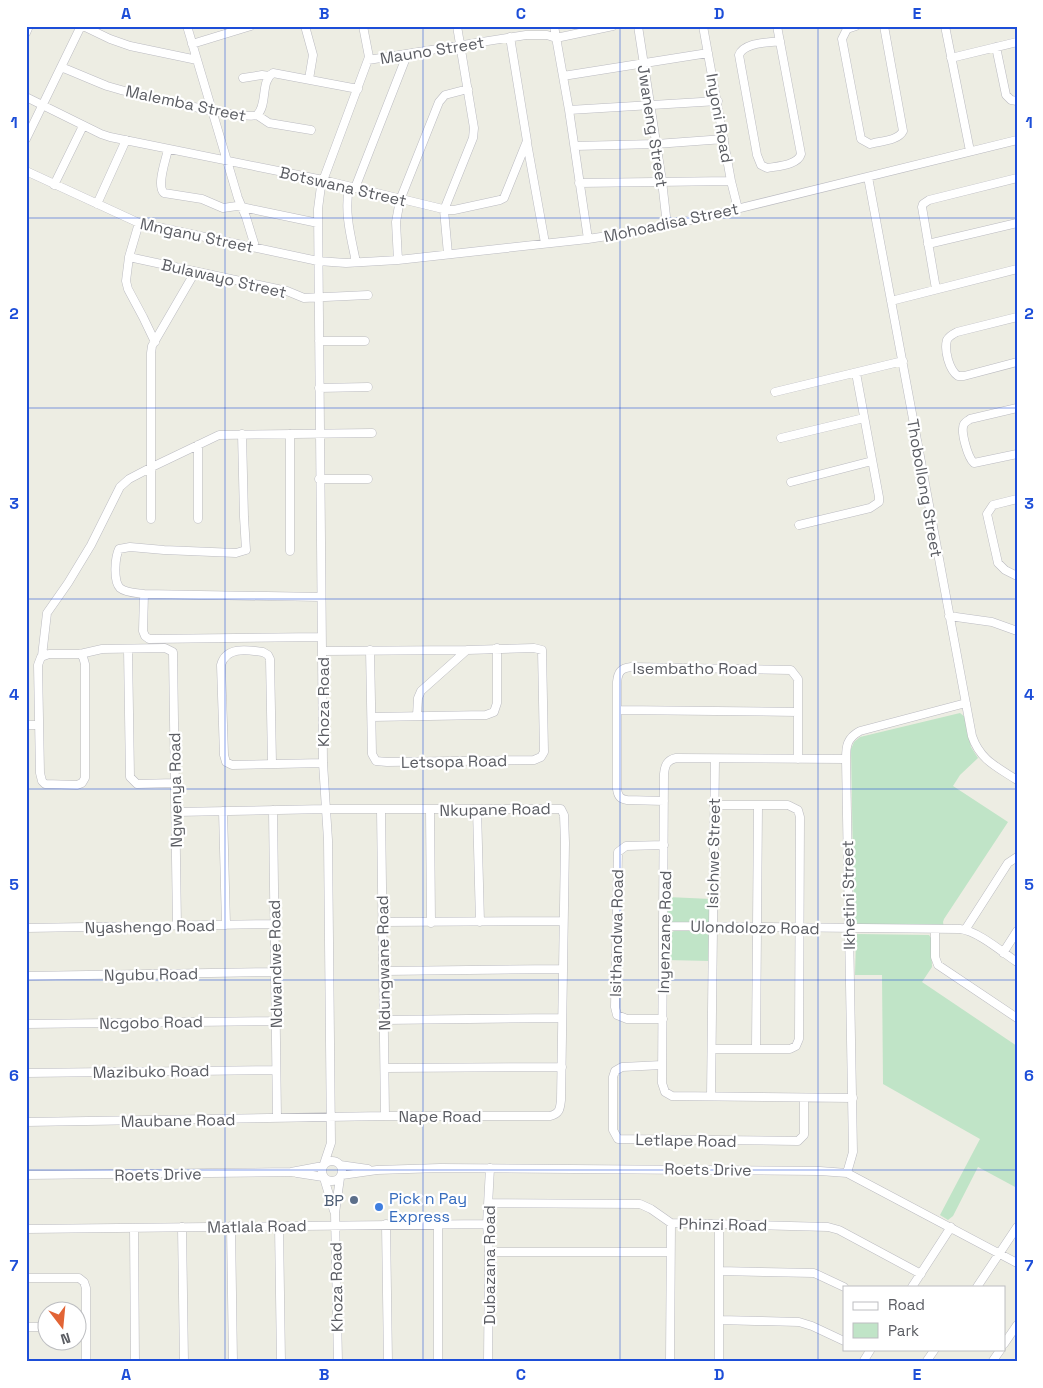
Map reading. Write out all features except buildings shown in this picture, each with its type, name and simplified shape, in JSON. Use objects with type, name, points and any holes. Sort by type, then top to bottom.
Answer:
[{"type":"street","points":[[26,33],[29,26]]},
{"type":"street","points":[[26,140],[82,26],[110,40],[130,46],[197,60]]},
{"type":"street","points":[[187,26],[226,160],[254,243]]},
{"type":"street","points":[[192,44],[239,28],[251,26]]},
{"type":"street","points":[[305,26],[312,55],[309,79]]},
{"type":"street","points":[[363,26],[369,53],[368,60]]},
{"type":"street","points":[[448,254],[444,210],[473,138],[474,128],[458,26]]},
{"type":"street","points":[[554,26],[575,146],[588,239]]},
{"type":"street","points":[[556,38],[613,26]]},
{"type":"street","name":"Jwaneng Street","points":[[638,26],[667,225]]},
{"type":"street","name":"Inyoni Road","points":[[703,26],[731,181],[738,209]]},
{"type":"street","points":[[777,26],[780,41],[802,154],[796,162],[767,168],[761,165],[757,155],[739,55],[747,46],[780,41]]},
{"type":"street","points":[[856,26],[847,29],[842,38],[861,139],[870,144],[896,138],[903,131],[884,26]]},
{"type":"street","points":[[945,26],[970,151]]},
{"type":"street","name":"Mauno Street","points":[[368,60],[535,34],[556,38]]},
{"type":"street","name":"Botswana Street","points":[[26,98],[101,134],[324,180],[444,210],[454,210],[502,199],[506,194],[526,141],[510,37]]},
{"type":"street","points":[[951,58],[1017,42]]},
{"type":"street","points":[[996,47],[1006,95],[1011,100],[1017,100]]},
{"type":"street","points":[[563,76],[708,53]]},
{"type":"street","points":[[356,262],[346,211],[346,201],[408,55]]},
{"type":"street","name":"Khoza Road","points":[[324,1165],[331,1143],[328,840],[323,763],[318,199],[368,60]]},
{"type":"street","name":"Malemba Street","points":[[61,67],[110,86],[212,110],[248,117],[257,115],[269,123],[311,130]]},
{"type":"street","points":[[243,78],[262,75],[269,76],[275,73],[358,89]]},
{"type":"street","points":[[257,115],[261,111],[269,76]]},
{"type":"street","points":[[398,260],[396,222],[400,200],[440,100],[445,95],[468,89]]},
{"type":"street","points":[[569,110],[718,101]]},
{"type":"street","points":[[54,185],[83,126]]},
{"type":"street","points":[[575,146],[656,144],[724,139]]},
{"type":"street","points":[[97,204],[126,140]]},
{"type":"street","name":"Mohoadisa Street","points":[[318,261],[398,260],[588,239],[667,225],[738,209],[1017,140]]},
{"type":"street","points":[[526,141],[544,244]]},
{"type":"street","points":[[168,149],[160,183],[160,188],[164,193],[202,199],[223,208],[237,206],[318,223]]},
{"type":"street","name":"Mnganu Street","points":[[26,171],[139,223],[318,261]]},
{"type":"street","name":"Thobollong Street","points":[[868,176],[972,736],[978,750],[991,763],[1017,780]]},
{"type":"street","points":[[936,289],[922,208],[925,202],[1017,178]]},
{"type":"street","points":[[579,183],[731,181]]},
{"type":"street","points":[[928,244],[1017,222]]},
{"type":"street","points":[[139,223],[126,273],[128,289],[155,342]]},
{"type":"street","name":"Bulawayo Street","points":[[129,257],[287,291],[301,297],[368,295]]},
{"type":"street","points":[[891,301],[1017,270]]},
{"type":"street","points":[[151,519],[150,353],[195,272]]},
{"type":"street","points":[[1017,317],[957,332],[949,337],[947,345],[951,369],[958,376],[1017,362]]},
{"type":"street","points":[[319,342],[366,341]]},
{"type":"street","points":[[775,392],[902,361]]},
{"type":"street","points":[[799,525],[870,508],[878,502],[879,497],[856,373]]},
{"type":"street","points":[[320,388],[368,387]]},
{"type":"street","points":[[1017,408],[968,420],[964,424],[963,431],[968,455],[974,463],[1017,454]]},
{"type":"street","points":[[781,438],[864,418]]},
{"type":"street","points":[[80,654],[85,664],[86,776],[80,785],[46,785],[42,782],[39,771],[38,665],[42,656],[47,613],[65,589],[91,545],[124,482],[219,436],[242,434],[372,433]]},
{"type":"street","points":[[242,434],[246,549],[243,552],[164,550],[130,546],[120,549],[117,555],[116,579],[120,588],[144,594],[321,597]]},
{"type":"street","points":[[290,434],[290,550]]},
{"type":"street","points":[[198,445],[198,519]]},
{"type":"street","points":[[791,482],[872,461]]},
{"type":"street","points":[[320,479],[368,479]]},
{"type":"street","points":[[1017,499],[993,505],[987,514],[998,563],[1005,570],[1017,576]]},
{"type":"street","points":[[144,594],[143,631],[149,639],[322,637]]},
{"type":"street","points":[[949,616],[992,622],[1017,631]]},
{"type":"street","name":"Ngwenya Road","points":[[128,649],[165,648],[172,650],[174,654],[177,926]]},
{"type":"street","points":[[323,651],[497,648],[497,703],[494,712],[486,715],[372,717]]},
{"type":"street","name":"Letsopa Road","points":[[370,650],[372,754],[378,762],[531,760],[539,758],[544,752],[544,656],[542,650],[497,648]]},
{"type":"street","points":[[42,656],[49,654],[80,654],[102,649],[128,649],[130,777],[137,784],[175,783]]},
{"type":"street","points":[[417,716],[418,698],[421,692],[467,650]]},
{"type":"street","points":[[272,763],[270,659],[268,654],[263,652],[228,652],[221,665],[225,759],[228,763],[232,765],[323,763]]},
{"type":"street","name":"Isembatho Road","points":[[664,801],[623,800],[619,796],[617,789],[618,673],[626,668],[777,668],[791,670],[797,675],[799,685],[798,759]]},
{"type":"street","name":"Ikhetini Street","points":[[847,1173],[853,1152],[853,1098],[847,743],[850,737],[860,732],[966,703]]},
{"type":"street","points":[[618,710],[798,712]]},
{"type":"street","points":[[26,725],[38,725]]},
{"type":"street","name":"Inyenzane Road","points":[[846,759],[676,758],[668,761],[664,768],[662,1065],[663,1088],[669,1095],[853,1098]]},
{"type":"street","name":"Isichwe Street","points":[[711,1096],[715,759]]},
{"type":"street","points":[[712,1049],[790,1049],[794,1048],[798,1043],[800,928],[799,812],[796,808],[788,805],[714,806]]},
{"type":"street","points":[[756,1048],[758,806]]},
{"type":"street","name":"Nkupane Road","points":[[176,812],[326,809],[561,809],[565,820],[562,921],[561,1106],[558,1113],[550,1116]]},
{"type":"street","points":[[430,809],[431,923]]},
{"type":"street","points":[[477,809],[480,922]]},
{"type":"street","name":"Ndwandwe Road","points":[[273,810],[277,1118]]},
{"type":"street","name":"Ndungwane Road","points":[[381,810],[385,1116]]},
{"type":"street","points":[[223,811],[226,925]]},
{"type":"street","name":"Isithandwa Road","points":[[663,1019],[623,1019],[617,1015],[614,1007],[618,852],[626,846],[664,845]]},
{"type":"street","points":[[965,930],[1008,863],[1017,857]]},
{"type":"street","points":[[382,922],[562,921]]},
{"type":"street","name":"Nyashengo Road","points":[[26,928],[274,924]]},
{"type":"street","name":"Ulondolozo Road","points":[[664,926],[965,930],[1017,962]]},
{"type":"street","points":[[935,929],[934,950],[938,965],[1017,1018]]},
{"type":"street","points":[[1003,953],[1017,931]]},
{"type":"street","points":[[384,971],[562,969]]},
{"type":"street","name":"Ngubu Road","points":[[26,976],[275,972]]},
{"type":"street","points":[[384,1020],[562,1018]]},
{"type":"street","name":"Ncgobo Road","points":[[26,1024],[276,1021]]},
{"type":"street","name":"Letlape Road","points":[[662,1065],[622,1067],[616,1071],[614,1077],[613,1130],[618,1139],[798,1141],[804,1135],[804,1098]]},
{"type":"street","points":[[385,1068],[562,1067]]},
{"type":"street","name":"Mazibuko Road","points":[[26,1073],[276,1070]]},
{"type":"street","name":"Nape Road","points":[[330,1118],[550,1116]]},
{"type":"street","name":"Maubane Road","points":[[26,1122],[330,1118]]},
{"type":"street","name":"Khoza Road","points":[[331,1143],[340,1164]]},
{"type":"street","points":[[334,1161],[340,1164],[342,1170],[341,1177],[336,1181],[330,1182],[323,1177],[324,1165],[334,1161]]},
{"type":"street","name":"Roets Drive","points":[[340,1164],[377,1170]]},
{"type":"street","name":"Roets Drive","points":[[291,1172],[324,1165]]},
{"type":"street","name":"Roets Drive","points":[[341,1177],[377,1170],[490,1168],[820,1171],[847,1173],[1017,1263]]},
{"type":"street","name":"Dubazana Road","points":[[488,1362],[489,1252],[487,1224],[490,1168]]},
{"type":"street","name":"Roets Drive","points":[[26,1175],[291,1172],[323,1177]]},
{"type":"street","name":"Khoza Road","points":[[323,1177],[335,1213]]},
{"type":"street","name":"Khoza Road","points":[[338,1362],[335,1213],[341,1177]]},
{"type":"street","name":"Phinzi Road","points":[[489,1203],[640,1204],[671,1223],[828,1227],[838,1230],[921,1274]]},
{"type":"street","points":[[670,1362],[671,1223]]},
{"type":"street","points":[[386,1224],[388,1362]]},
{"type":"street","points":[[438,1224],[438,1362]]},
{"type":"street","name":"Matlala Road","points":[[26,1229],[487,1224]]},
{"type":"street","points":[[718,1362],[719,1225]]},
{"type":"street","points":[[231,1226],[233,1362]]},
{"type":"street","points":[[279,1226],[280,1362]]},
{"type":"street","points":[[182,1227],[184,1362]]},
{"type":"street","points":[[913,1286],[951,1227]]},
{"type":"street","points":[[978,1286],[1017,1227]]},
{"type":"street","points":[[134,1228],[135,1362]]},
{"type":"street","points":[[489,1252],[670,1252]]},
{"type":"street","points":[[719,1271],[814,1273],[843,1286]]},
{"type":"street","points":[[26,1278],[82,1279],[86,1288],[84,1300]]},
{"type":"street","points":[[719,1320],[799,1322],[843,1341]]},
{"type":"street","points":[[1006,1341],[1016,1327]]},
{"type":"street","points":[[926,1362],[934,1350]]},
{"type":"street","points":[[992,1362],[1000,1350]]},
{"type":"street","points":[[863,1362],[870,1351]]},
{"type":"green space","points":[[960,713],[965,717],[971,747],[978,758],[960,775],[953,786],[1008,822],[944,919],[944,928],[857,926],[854,920],[851,749],[854,742],[860,737]]},
{"type":"green space","points":[[668,897],[711,899],[710,926],[668,924]]},
{"type":"green space","points":[[674,931],[705,931],[710,936],[710,961],[666,960],[667,935]]},
{"type":"green space","points":[[857,934],[929,935],[931,938],[932,967],[922,982],[1017,1046],[1017,1094],[1015,1097],[1017,1098],[1017,1188],[978,1167],[953,1216],[948,1220],[940,1215],[980,1139],[883,1084],[882,975],[855,975]]},
{"type":"place","name":"BP","points":[[354,1200]]},
{"type":"place","name":"Pick n Pay Express","points":[[379,1207]]}]
